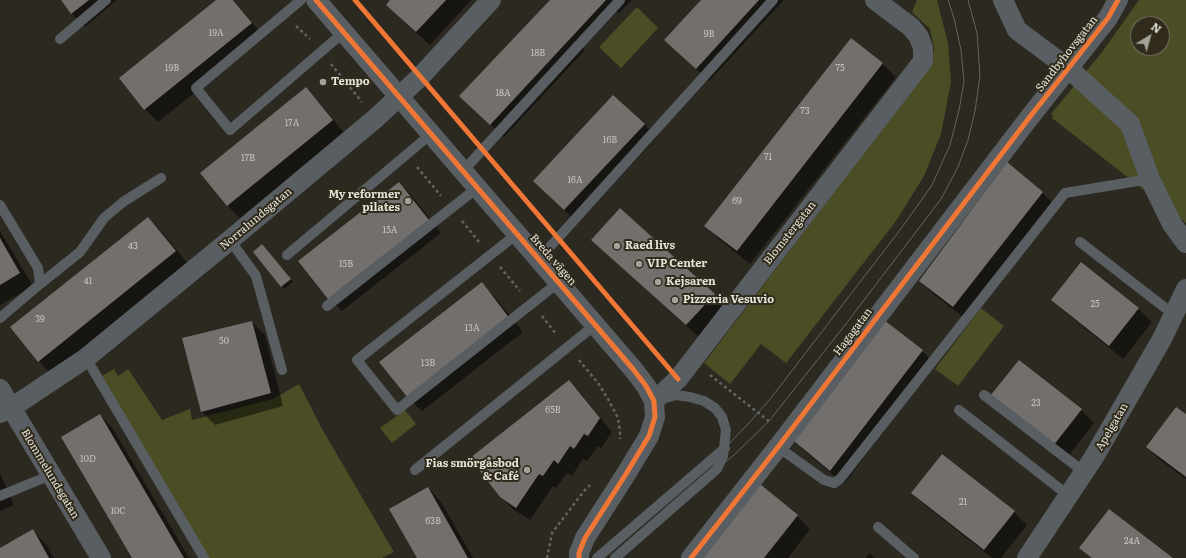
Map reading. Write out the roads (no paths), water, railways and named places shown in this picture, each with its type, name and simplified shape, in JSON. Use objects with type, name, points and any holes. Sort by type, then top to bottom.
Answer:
[{"type":"street","name":"Breda vägen","points":[[316,0],[633,369],[646,386],[654,401]]},
{"type":"street","name":"Norralundsgatan","points":[[6,411],[86,358],[230,240],[399,97],[491,0]]},
{"type":"street","name":"Blomstergatan","points":[[654,401],[678,379],[923,61],[923,48],[919,37],[911,27],[875,0]]},
{"type":"street","points":[[1003,0],[1017,30],[1068,68],[1130,124],[1150,179],[1172,224],[1186,243]]},
{"type":"street","name":"Sandbyhovsgatan","points":[[1029,118],[1108,18],[1118,0]]},
{"type":"street","name":"Hagagatan","points":[[691,558],[1029,118]]},
{"type":"street","name":"Apelgatan","points":[[1027,558],[1094,457],[1162,339],[1186,289]]},
{"type":"street","name":"Blommelundsgatan","points":[[0,389],[6,411],[51,475],[101,558]]},
{"type":"street","points":[[579,558],[579,553],[585,538],[649,436],[655,417],[654,401]]},
{"type":"lane","points":[[60,39],[106,0]]},
{"type":"lane","points":[[301,0],[196,88],[230,130],[344,32]]},
{"type":"lane","points":[[463,171],[620,0]]},
{"type":"lane","points":[[538,259],[773,0]]},
{"type":"lane","points":[[287,255],[431,134]]},
{"type":"lane","points":[[0,318],[80,252],[104,218],[123,202],[161,178]]},
{"type":"lane","points":[[782,441],[824,480],[834,483],[840,479],[1065,193],[1150,179]]},
{"type":"lane","points":[[327,306],[478,188]]},
{"type":"lane","points":[[0,205],[38,268],[40,284]]},
{"type":"lane","points":[[517,234],[357,360],[396,410],[559,282]]},
{"type":"lane","points":[[230,240],[256,276],[282,370]]},
{"type":"lane","points":[[1080,242],[1173,314]]},
{"type":"lane","points":[[416,470],[595,325]]},
{"type":"lane","points":[[86,358],[204,558]]},
{"type":"lane","points":[[615,558],[717,469],[724,456],[726,430],[722,417],[715,408],[704,401],[690,396],[676,395],[654,401]]},
{"type":"lane","points":[[984,395],[1084,472]]},
{"type":"lane","points":[[959,410],[1069,496]]},
{"type":"lane","points":[[597,558],[725,448]]},
{"type":"lane","points":[[0,496],[51,475]]},
{"type":"lane","points":[[878,527],[914,558]]},
{"type":"tram line","points":[[725,448],[771,398],[903,226],[932,185],[950,145],[964,82],[961,50],[954,18],[948,0]]},
{"type":"tram line","points":[[717,469],[734,455],[769,421],[842,329],[941,199],[958,167],[968,140],[975,111],[980,76],[977,33],[968,0]]},
{"type":"place","name":"Tempo","points":[[323,82]]},
{"type":"place","name":"My reformer pilates","points":[[408,201]]},
{"type":"place","name":"Raed livs","points":[[617,246]]},
{"type":"place","name":"VIP Center","points":[[639,264]]},
{"type":"place","name":"Kejsaren","points":[[658,282]]},
{"type":"place","name":"Pizzeria Vesuvio","points":[[675,300]]},
{"type":"place","name":"Fias smörgåsbod & Café","points":[[527,470]]}]
